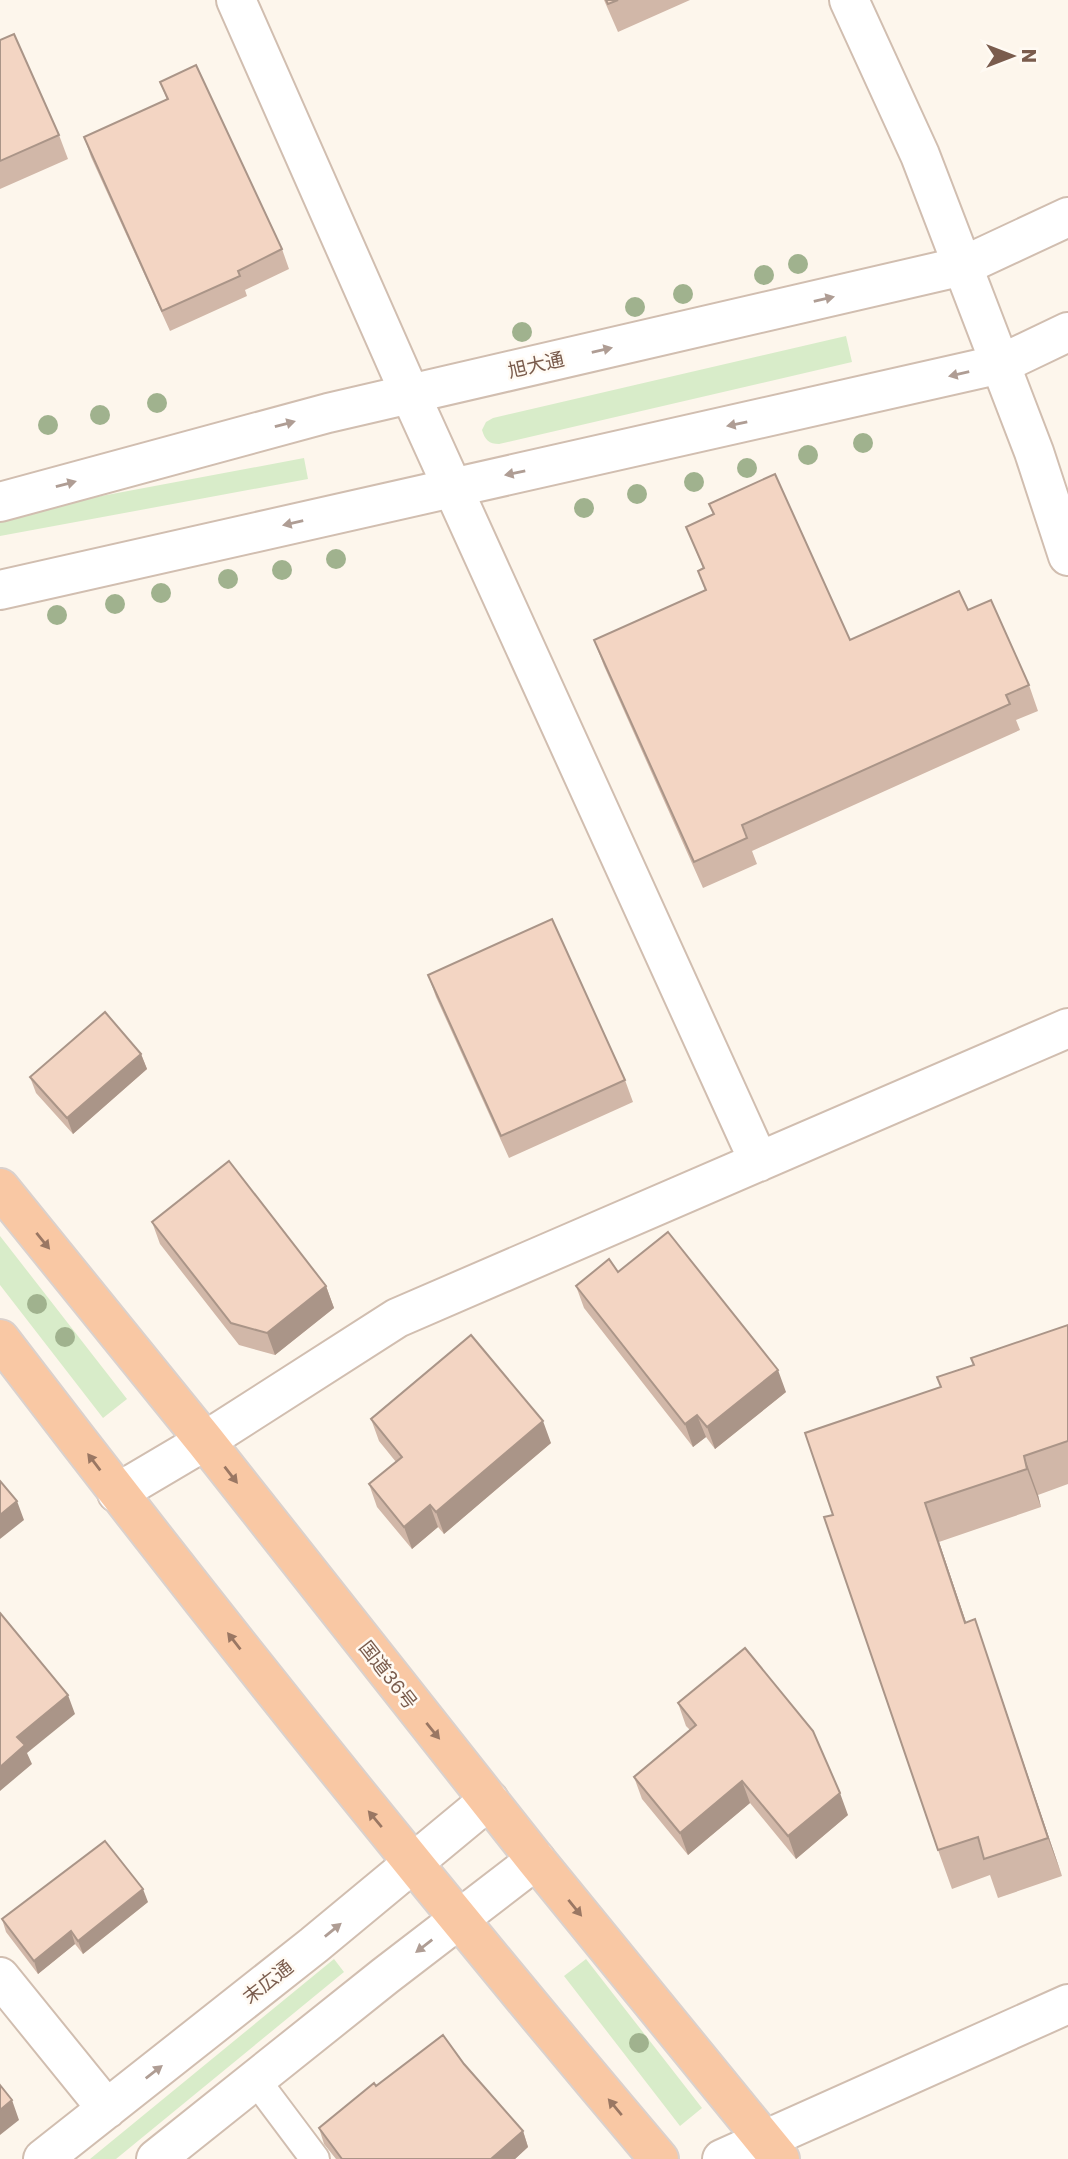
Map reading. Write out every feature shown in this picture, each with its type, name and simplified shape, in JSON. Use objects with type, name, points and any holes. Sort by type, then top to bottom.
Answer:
[{"type":"highway","name":"国道36号","points":[[0,1188],[205,1441],[536,1860],[772,2149]]},
{"type":"highway","points":[[0,1339],[117,1493],[413,1864],[659,2159]]},
{"type":"street","points":[[236,0],[410,394],[759,1162]]},
{"type":"street","points":[[849,0],[920,155],[1034,452],[1068,556]]},
{"type":"street","name":"旭大通","points":[[0,502],[328,413],[963,266],[1068,217]]},
{"type":"street","points":[[0,590],[1001,364],[1068,332]]},
{"type":"street","points":[[117,1493],[205,1441],[397,1318],[1068,1028]]},
{"type":"street","name":"末広通","points":[[43,2159],[314,1945],[489,1800]]},
{"type":"street","points":[[156,2159],[536,1860]]},
{"type":"street","points":[[0,1977],[107,2109]]},
{"type":"street","points":[[722,2159],[772,2149],[1068,2004]]},
{"type":"lane","points":[[255,2079],[315,2159]]},
{"type":"green space","points":[[846,336],[852,362],[499,444],[488,441],[482,430],[486,422],[493,418]]},
{"type":"green space","points":[[304,458],[308,479],[0,536],[0,515]]},
{"type":"green space","points":[[0,1236],[127,1399],[103,1418],[0,1285]]},
{"type":"green space","points":[[334,1959],[344,1972],[116,2159],[90,2159]]},
{"type":"green space","points":[[586,1959],[702,2108],[680,2126],[564,1976]]},
{"type":"building","points":[[14,34],[59,135],[0,161],[0,40]]},
{"type":"building","points":[[196,65],[282,249],[238,271],[240,276],[162,311],[84,137],[168,99],[160,82]]},
{"type":"building","points":[[775,474],[850,640],[959,591],[968,610],[991,600],[1029,685],[1006,695],[1010,704],[742,825],[747,838],[694,862],[594,640],[706,590],[698,571],[704,568],[686,527],[714,514],[709,504]]},
{"type":"building","points":[[552,919],[625,1080],[501,1136],[428,975]]},
{"type":"building","points":[[105,1012],[141,1054],[67,1118],[30,1077]]},
{"type":"building","points":[[229,1161],[326,1286],[267,1333],[231,1323],[152,1222]]},
{"type":"building","points":[[668,1232],[778,1370],[707,1427],[697,1415],[685,1424],[576,1286],[609,1259],[618,1272]]},
{"type":"building","points":[[1068,1325],[1068,1441],[1024,1456],[1027,1469],[925,1503],[965,1623],[975,1619],[1048,1838],[984,1859],[978,1837],[938,1850],[824,1517],[833,1515],[805,1433],[941,1387],[937,1377],[974,1365],[971,1358]]},
{"type":"building","points":[[471,1335],[543,1421],[436,1512],[430,1505],[404,1527],[369,1484],[402,1457],[371,1419]]},
{"type":"building","points":[[0,1481],[17,1501],[0,1515]]},
{"type":"building","points":[[0,1613],[68,1695],[17,1737],[25,1745],[0,1767]]},
{"type":"building","points":[[745,1648],[813,1731],[840,1793],[788,1836],[742,1781],[680,1833],[634,1777],[696,1725],[678,1703]]},
{"type":"building","points":[[105,1841],[143,1889],[78,1941],[71,1931],[34,1961],[2,1919]]},
{"type":"building","points":[[443,2035],[464,2064],[523,2131],[491,2159],[342,2159],[319,2128],[374,2083],[376,2086]]},
{"type":"building","points":[[0,2085],[12,2100],[0,2110]]}]
